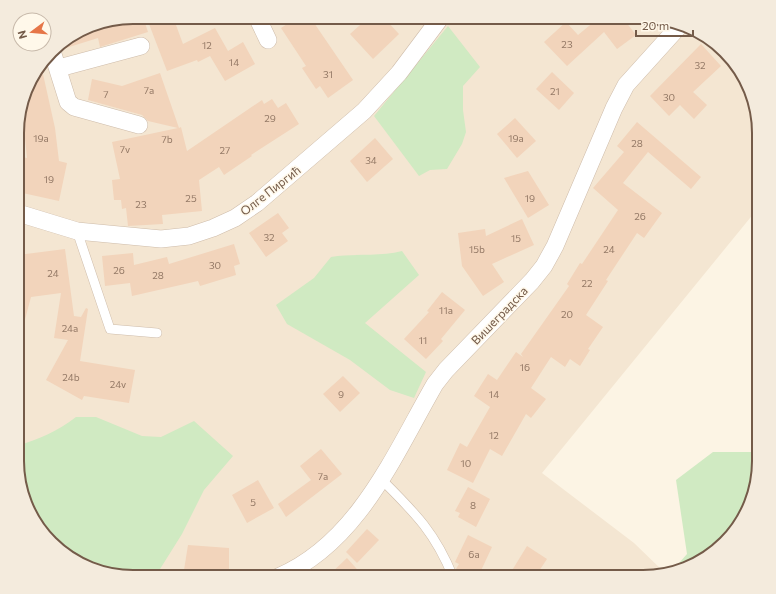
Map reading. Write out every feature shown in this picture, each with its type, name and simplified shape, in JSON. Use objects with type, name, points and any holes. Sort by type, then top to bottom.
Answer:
[{"type":"street","points":[[260,24],[268,40]]},
{"type":"street","name":"Олге Пиргић","points":[[24,215],[77,231],[161,240],[175,239],[213,228],[234,218],[257,203],[364,111],[399,73],[436,24]]},
{"type":"street","name":"Вишеградска","points":[[291,570],[328,546],[357,514],[381,479],[435,384],[446,370],[532,281],[544,266],[555,246],[614,108],[626,85],[677,30]]},
{"type":"street","points":[[59,68],[141,46]]},
{"type":"street","points":[[55,57],[68,102],[74,107],[139,125]]},
{"type":"lane","points":[[77,231],[110,329],[157,333]]},
{"type":"lane","points":[[381,479],[419,518],[434,537],[450,570]]},
{"type":"shaded area","points":[[133,24],[650,24],[685,32],[715,51],[729,67],[741,85],[750,112],[752,126],[752,216],[542,473],[634,543],[660,568],[643,570],[126,570],[91,562],[61,543],[42,521],[32,503],[24,468],[24,133],[25,119],[32,91],[51,61],[61,51],[85,35],[105,28]]},
{"type":"green space","points":[[448,26],[480,67],[463,86],[463,110],[466,132],[462,144],[447,169],[430,170],[419,176],[374,116]]},
{"type":"green space","points":[[402,251],[419,275],[365,323],[426,372],[414,398],[390,390],[350,360],[287,324],[276,305],[314,278],[331,257],[385,254]]},
{"type":"green space","points":[[76,417],[96,417],[142,436],[161,437],[194,421],[233,456],[204,490],[182,534],[159,570],[126,570],[91,562],[61,543],[42,521],[32,503],[26,482],[24,468],[24,443],[48,434]]},
{"type":"green space","points":[[713,452],[752,452],[750,482],[744,503],[737,515],[725,533],[715,543],[691,559],[678,564],[687,554],[676,480]]},
{"type":"building","points":[[145,24],[148,32],[100,47],[98,38],[66,48],[85,35],[119,25]]},
{"type":"building","points":[[149,24],[176,24],[183,44],[215,28],[228,51],[243,42],[255,64],[225,81],[210,56],[198,62],[197,60],[167,71]]},
{"type":"building","points":[[287,24],[315,24],[353,80],[328,98],[320,86],[316,89],[302,68],[306,66],[281,28]]},
{"type":"building","points":[[361,24],[390,24],[399,34],[373,59],[350,34]]},
{"type":"building","points":[[564,24],[568,24],[578,35],[591,24],[627,24],[636,35],[617,49],[604,32],[567,66],[544,42]]},
{"type":"building","points":[[701,44],[721,66],[693,92],[707,105],[694,119],[680,105],[669,116],[650,96]]},
{"type":"building","points":[[43,72],[55,128],[59,161],[67,163],[59,201],[24,193],[24,157],[27,158],[24,130],[25,119],[32,91]]},
{"type":"building","points":[[552,72],[574,93],[559,110],[536,89]]},
{"type":"building","points":[[160,73],[179,128],[181,127],[187,151],[262,100],[264,104],[272,99],[278,108],[286,103],[299,124],[251,155],[252,156],[224,175],[219,167],[199,180],[202,211],[162,215],[163,224],[128,226],[126,208],[122,209],[121,200],[114,200],[112,180],[120,179],[112,142],[178,128],[148,121],[142,115],[88,100],[92,79],[122,86]]},
{"type":"building","points":[[515,118],[536,141],[517,158],[497,134]]},
{"type":"building","points":[[637,122],[701,177],[691,189],[648,152],[623,183],[662,213],[644,238],[637,233],[606,280],[608,281],[586,315],[603,327],[588,349],[590,350],[580,366],[570,359],[565,367],[551,357],[531,388],[546,399],[531,418],[526,414],[502,456],[490,449],[473,483],[447,470],[460,443],[467,447],[490,407],[474,396],[488,374],[497,380],[516,352],[523,357],[521,354],[569,286],[567,284],[580,263],[582,264],[618,210],[593,188],[624,152],[617,146]]},
{"type":"building","points":[[375,138],[393,159],[367,182],[350,161]]},
{"type":"building","points":[[528,171],[549,205],[528,218],[504,178]]},
{"type":"building","points":[[278,213],[289,228],[282,233],[288,241],[266,257],[249,233]]},
{"type":"building","points":[[522,219],[534,245],[492,264],[504,282],[483,296],[462,266],[458,233],[485,229],[486,236]]},
{"type":"building","points":[[234,244],[240,264],[234,266],[236,275],[200,286],[198,281],[132,296],[130,283],[105,286],[102,256],[133,253],[134,265],[167,257],[169,264]]},
{"type":"building","points":[[65,249],[74,316],[81,317],[86,308],[88,309],[80,361],[135,370],[129,403],[84,396],[82,400],[46,380],[68,340],[54,338],[61,293],[31,297],[24,323],[24,254]]},
{"type":"building","points":[[442,292],[465,310],[441,339],[443,341],[426,359],[404,339],[429,312],[427,311]]},
{"type":"building","points":[[343,376],[360,393],[340,412],[323,394]]},
{"type":"building","points":[[321,449],[342,474],[286,517],[278,504],[311,480],[300,466]]},
{"type":"building","points":[[258,480],[274,508],[247,523],[232,495]]},
{"type":"building","points":[[468,487],[490,499],[476,527],[458,517],[460,513],[455,511]]},
{"type":"building","points":[[367,529],[379,540],[357,563],[346,552]]},
{"type":"building","points":[[468,535],[492,547],[481,570],[458,570],[456,569],[459,564],[455,562]]},
{"type":"building","points":[[188,545],[229,548],[229,570],[184,570]]},
{"type":"building","points":[[527,546],[547,559],[540,570],[512,570]]},
{"type":"building","points":[[347,558],[358,570],[334,570]]}]
